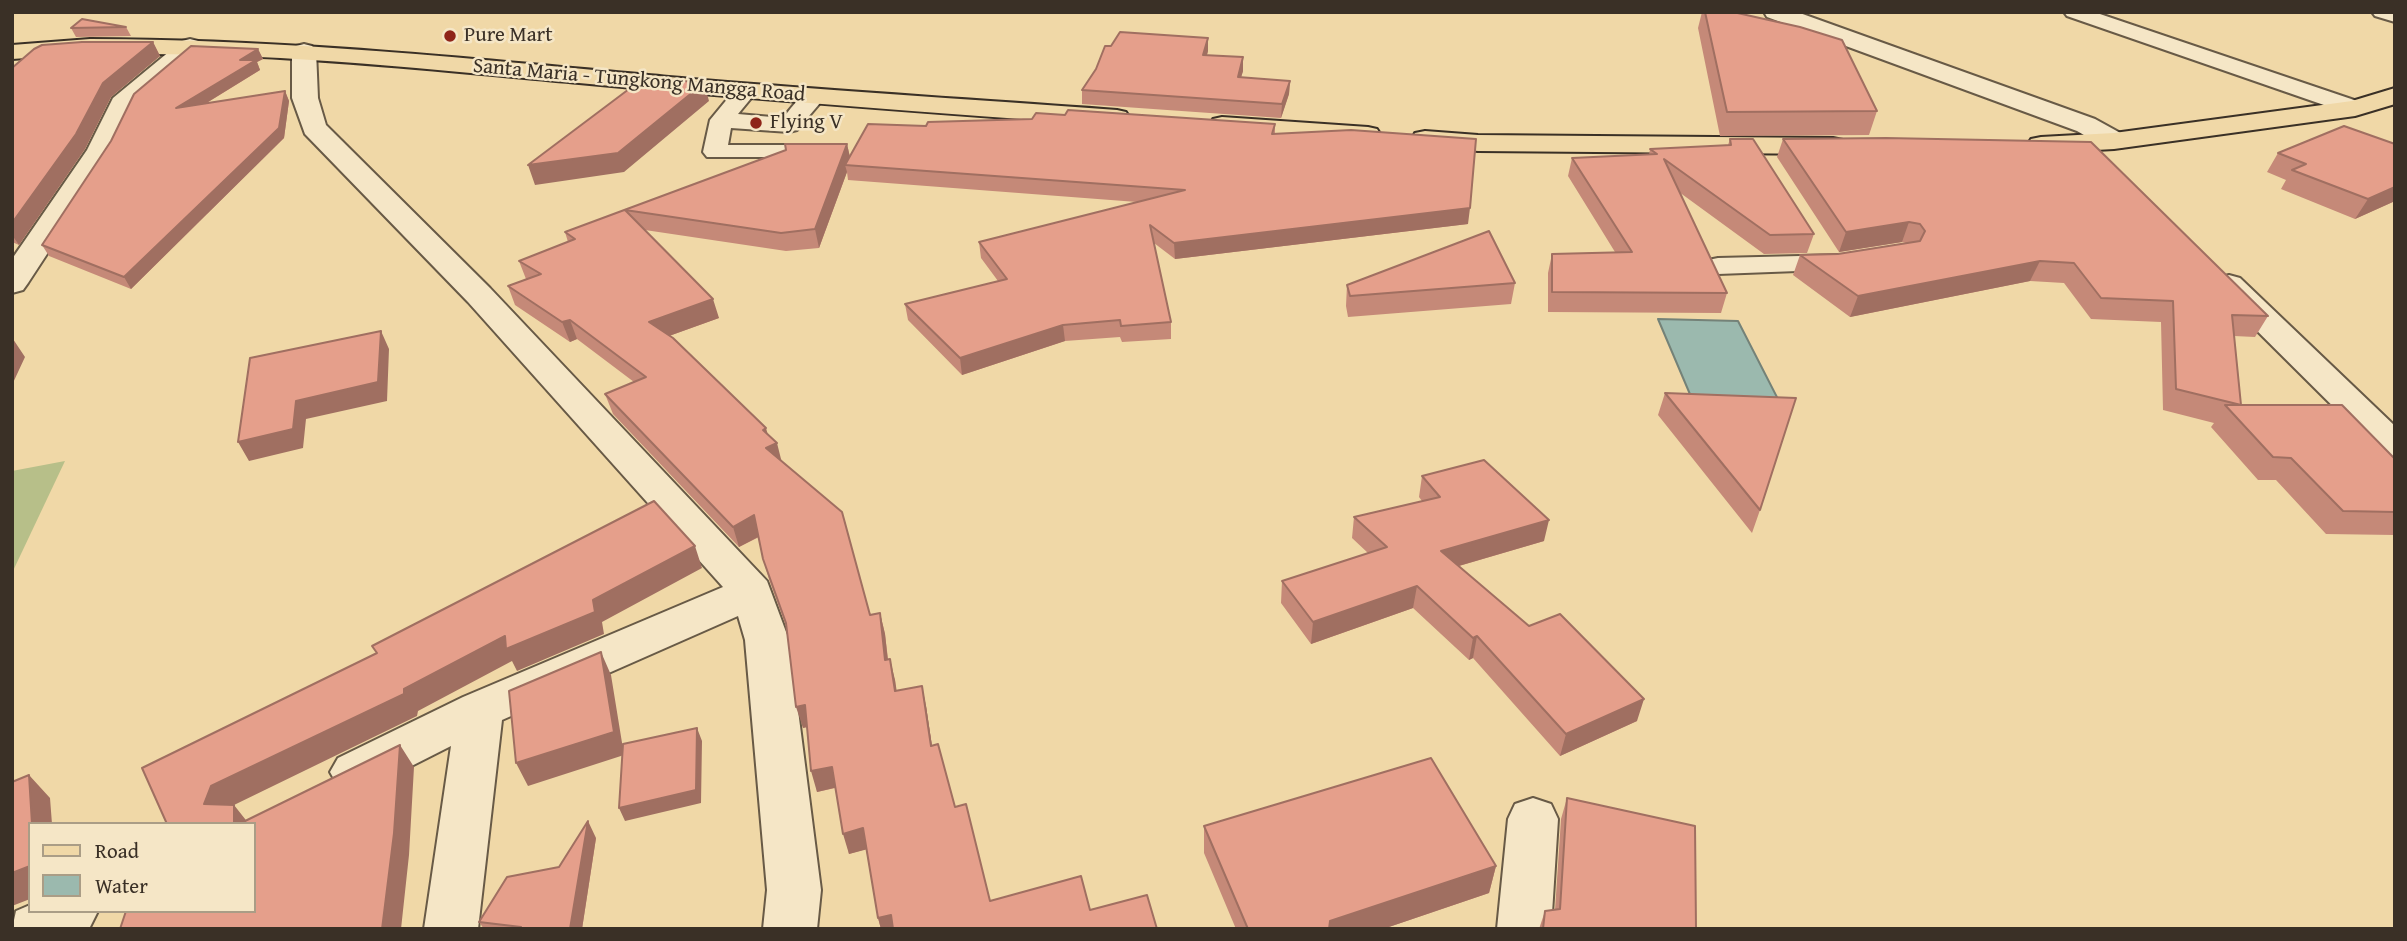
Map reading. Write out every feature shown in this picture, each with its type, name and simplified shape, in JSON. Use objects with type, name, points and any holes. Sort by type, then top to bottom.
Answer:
[{"type":"main road","name":"Santa Maria - Tungkong Mangga Road","points":[[12,52],[90,46],[190,46],[304,51],[746,91],[1147,120]]},
{"type":"main road","points":[[2017,145],[2356,108],[2395,96]]},
{"type":"main road","points":[[1202,124],[1478,143],[1852,146]]},
{"type":"street","points":[[1775,12],[2095,137]]},
{"type":"street","points":[[1818,12],[2029,81],[2075,106],[2115,174]]},
{"type":"street","points":[[12,283],[101,150],[126,98],[190,46]]},
{"type":"street","points":[[304,51],[305,98],[314,128],[479,295],[752,592],[767,640],[794,890],[790,929]]},
{"type":"street","points":[[2205,261],[2395,446]]},
{"type":"street","points":[[322,788],[480,710],[752,592]]},
{"type":"street","points":[[452,929],[480,710]]},
{"type":"street","points":[[1524,929],[1533,818]]},
{"type":"street","points":[[35,929],[67,913]]},
{"type":"lane","points":[[2074,12],[2356,108]]},
{"type":"lane","points":[[2382,12],[2395,16]]},
{"type":"lane","points":[[746,91],[721,120],[715,152],[783,150],[846,153]]},
{"type":"lane","points":[[783,150],[791,124],[815,96]]},
{"type":"lane","points":[[721,120],[791,124]]},
{"type":"lane","points":[[1756,147],[1771,170]]},
{"type":"lane","points":[[1815,241],[1830,264]]},
{"type":"lane","points":[[1718,266],[1830,264],[1866,259]]},
{"type":"green space","points":[[65,461],[12,573],[12,471]]},
{"type":"water","points":[[1658,319],[1738,321],[1782,407],[1695,406]]},
{"type":"building","points":[[1705,12],[1733,12],[1800,27],[1842,40],[1877,111],[1727,112]]},
{"type":"building","points":[[82,19],[126,27],[71,28]]},
{"type":"building","points":[[1120,32],[1208,38],[1203,55],[1243,57],[1238,77],[1290,81],[1282,104],[1082,90],[1096,69],[1105,46],[1111,46]]},
{"type":"building","points":[[153,42],[103,83],[76,134],[12,223],[12,68],[42,45]]},
{"type":"building","points":[[191,46],[258,49],[240,60],[256,60],[176,108],[285,91],[279,128],[124,277],[42,245],[111,141],[134,94]]},
{"type":"building","points":[[645,77],[704,83],[618,153],[528,165]]},
{"type":"building","points":[[1068,110],[1275,124],[1272,134],[1351,130],[1476,139],[1470,208],[1174,243],[1150,225],[1171,322],[1121,326],[1120,320],[1063,325],[960,358],[905,304],[1007,279],[979,242],[1185,190],[845,165],[868,124],[926,126],[928,122],[1032,119],[1036,113],[1065,115]]},
{"type":"building","points":[[2344,126],[2395,144],[2395,187],[2368,199],[2292,170],[2306,164],[2278,153]]},
{"type":"building","points":[[1730,139],[1753,139],[1814,234],[1770,235],[1664,159],[1727,293],[1552,292],[1552,254],[1632,252],[1572,158],[1657,154],[1650,149],[1731,145]]},
{"type":"building","points":[[1783,139],[2091,142],[2268,316],[2232,315],[2241,405],[2176,389],[2173,301],[2101,298],[2074,263],[2040,261],[1858,296],[1800,255],[1838,254],[1920,241],[1925,231],[1920,224],[1909,222],[1846,232]]},
{"type":"building","points":[[785,144],[847,144],[815,229],[781,233],[625,210],[713,299],[649,322],[673,338],[766,428],[763,430],[777,443],[766,448],[842,512],[870,615],[880,613],[885,660],[890,659],[895,691],[922,686],[931,746],[938,744],[955,807],[966,804],[990,901],[1081,876],[1090,910],[1147,895],[1157,929],[893,929],[891,915],[878,918],[863,828],[843,834],[832,767],[811,771],[805,705],[796,707],[786,623],[763,559],[754,515],[733,527],[605,394],[646,377],[570,320],[562,322],[508,286],[541,274],[519,261],[575,239],[565,232],[786,150]]},
{"type":"building","points":[[1489,231],[1515,283],[1350,296],[1347,285]]},
{"type":"building","points":[[381,331],[378,382],[296,401],[293,429],[238,442],[250,358]]},
{"type":"building","points":[[1665,393],[1796,398],[1760,510]]},
{"type":"building","points":[[2225,405],[2342,405],[2395,459],[2395,512],[2343,511],[2291,458],[2273,457]]},
{"type":"building","points":[[1484,460],[1549,520],[1441,551],[1529,626],[1560,614],[1644,699],[1566,734],[1477,636],[1473,638],[1417,586],[1313,622],[1282,581],[1387,547],[1354,517],[1440,497],[1422,476]]},
{"type":"building","points":[[654,501],[695,546],[593,600],[595,612],[506,649],[505,636],[404,689],[404,694],[211,786],[204,804],[234,805],[234,822],[166,822],[142,768],[377,653],[372,646]]},
{"type":"building","points":[[601,652],[614,732],[516,763],[509,691]]},
{"type":"building","points":[[697,728],[696,790],[619,808],[623,744]]},
{"type":"building","points":[[400,745],[394,833],[382,929],[120,929],[125,913],[256,913],[256,822],[243,822]]},
{"type":"building","points":[[1431,758],[1496,866],[1330,921],[1329,929],[1248,929],[1204,826]]},
{"type":"building","points":[[29,775],[32,822],[28,822],[28,867],[12,873],[12,782]]},
{"type":"building","points":[[1567,798],[1695,826],[1696,929],[1543,929],[1545,911],[1560,909]]},
{"type":"building","points":[[588,821],[570,929],[520,929],[521,927],[479,922],[507,877],[559,867]]},
{"type":"place","name":"Pure Mart","points":[[450,36]]},
{"type":"place","name":"Flying V","points":[[756,123]]}]
